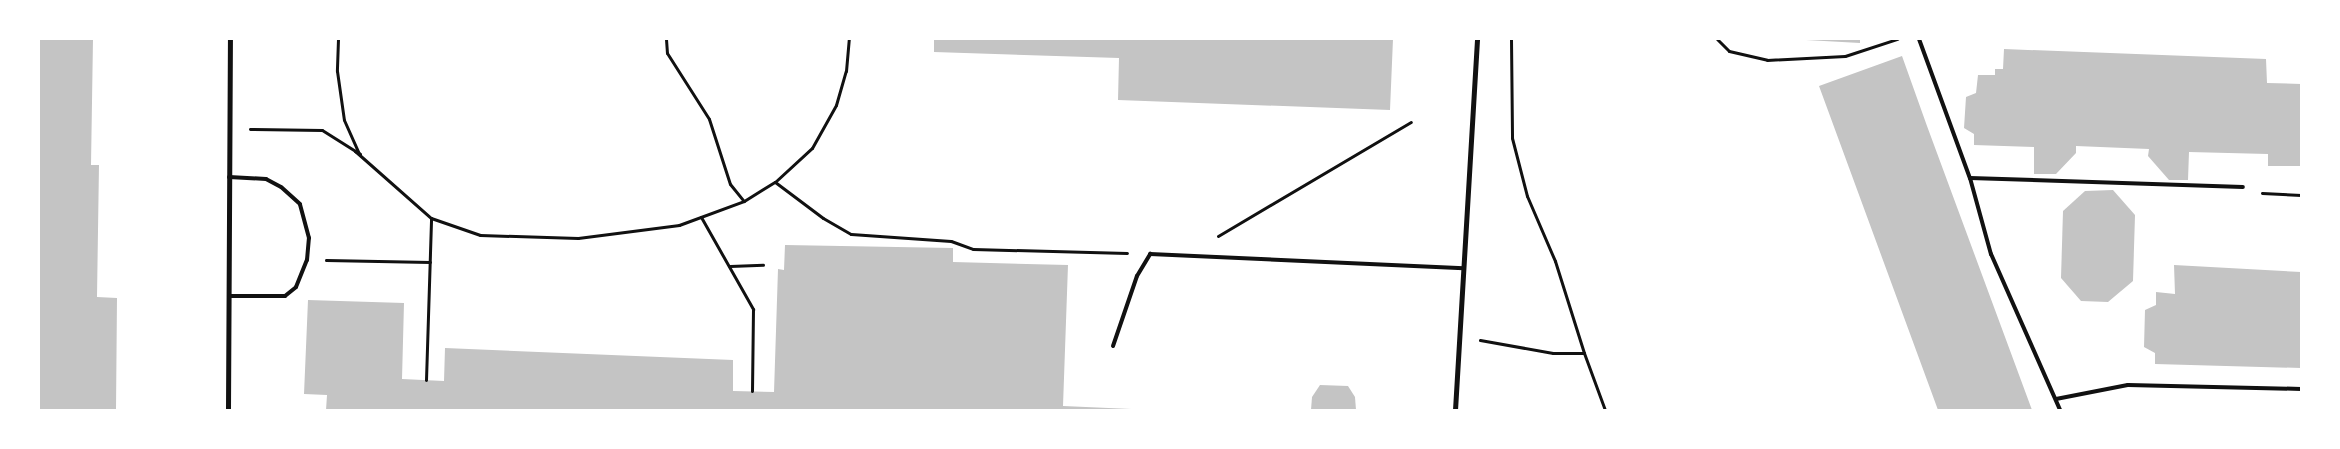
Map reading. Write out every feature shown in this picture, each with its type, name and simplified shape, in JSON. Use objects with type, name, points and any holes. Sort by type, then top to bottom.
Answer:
[{"type":"street","points":[[228,410],[230,39]]},
{"type":"street","points":[[1456,410],[1477,39]]},
{"type":"lane","points":[[1919,39],[1970,178],[1991,254],[2022,329],[2060,410]]},
{"type":"lane","points":[[229,177],[266,178],[300,204],[309,238],[307,260],[296,287],[285,296],[229,296]]},
{"type":"lane","points":[[1970,178],[2243,187]]},
{"type":"lane","points":[[1113,346],[1137,276],[1150,254],[1464,268]]},
{"type":"lane","points":[[2056,399],[2128,385],[2301,389]]},
{"type":"path","points":[[338,39],[337,71],[344,120],[360,154]]},
{"type":"path","points":[[666,39],[668,54],[709,119],[730,184],[744,201]]},
{"type":"path","points":[[360,154],[355,151],[430,218],[480,235],[578,238],[679,225],[744,201],[775,182],[812,148],[836,105],[846,71],[849,39]]},
{"type":"path","points":[[1511,39],[1512,138],[1527,196],[1555,261],[1584,353],[1605,410]]},
{"type":"path","points":[[1717,39],[1729,52],[1767,60],[1845,56],[1897,39]]},
{"type":"path","points":[[1214,239],[1411,122]]},
{"type":"path","points":[[247,129],[322,130],[360,154]]},
{"type":"path","points":[[775,182],[823,218],[851,234],[951,241],[974,249],[1150,254]]},
{"type":"path","points":[[2243,187],[2266,194],[2301,194]]},
{"type":"path","points":[[701,217],[754,310],[752,391]]},
{"type":"path","points":[[426,380],[430,218]]},
{"type":"path","points":[[307,260],[430,262]]},
{"type":"path","points":[[730,266],[763,265]]},
{"type":"path","points":[[1461,338],[1552,353],[1584,353]]},
{"type":"building","points":[[39,39],[93,39],[91,165],[99,165],[97,297],[117,298],[116,410],[39,410]]},
{"type":"building","points":[[934,39],[1393,39],[1390,110],[1118,100],[1119,58],[934,52]]},
{"type":"building","points":[[1788,39],[1860,39],[1860,43]]},
{"type":"building","points":[[2004,49],[2266,59],[2267,83],[2301,84],[2301,166],[2268,166],[2268,154],[2189,152],[2188,180],[2169,180],[2148,156],[2149,149],[2076,146],[2076,153],[2056,174],[2034,174],[2034,147],[1974,145],[1974,134],[1964,128],[1966,97],[1976,93],[1978,75],[1995,75],[1995,69],[2003,69]]},
{"type":"building","points":[[1902,56],[2032,410],[1938,410],[1819,86]]},
{"type":"building","points":[[2113,190],[2135,215],[2133,281],[2108,302],[2081,301],[2061,278],[2063,211],[2085,191]]},
{"type":"building","points":[[785,245],[953,248],[953,262],[1068,265],[1063,406],[1154,410],[326,410],[327,395],[304,394],[308,300],[404,303],[402,379],[444,381],[445,348],[733,360],[733,391],[774,392],[778,269],[784,270]]},
{"type":"building","points":[[2174,265],[2301,272],[2301,368],[2155,364],[2155,353],[2144,347],[2145,310],[2156,305],[2156,292],[2175,294]]},
{"type":"building","points":[[1320,385],[1348,386],[1355,397],[1356,410],[1311,410],[1312,397]]}]
